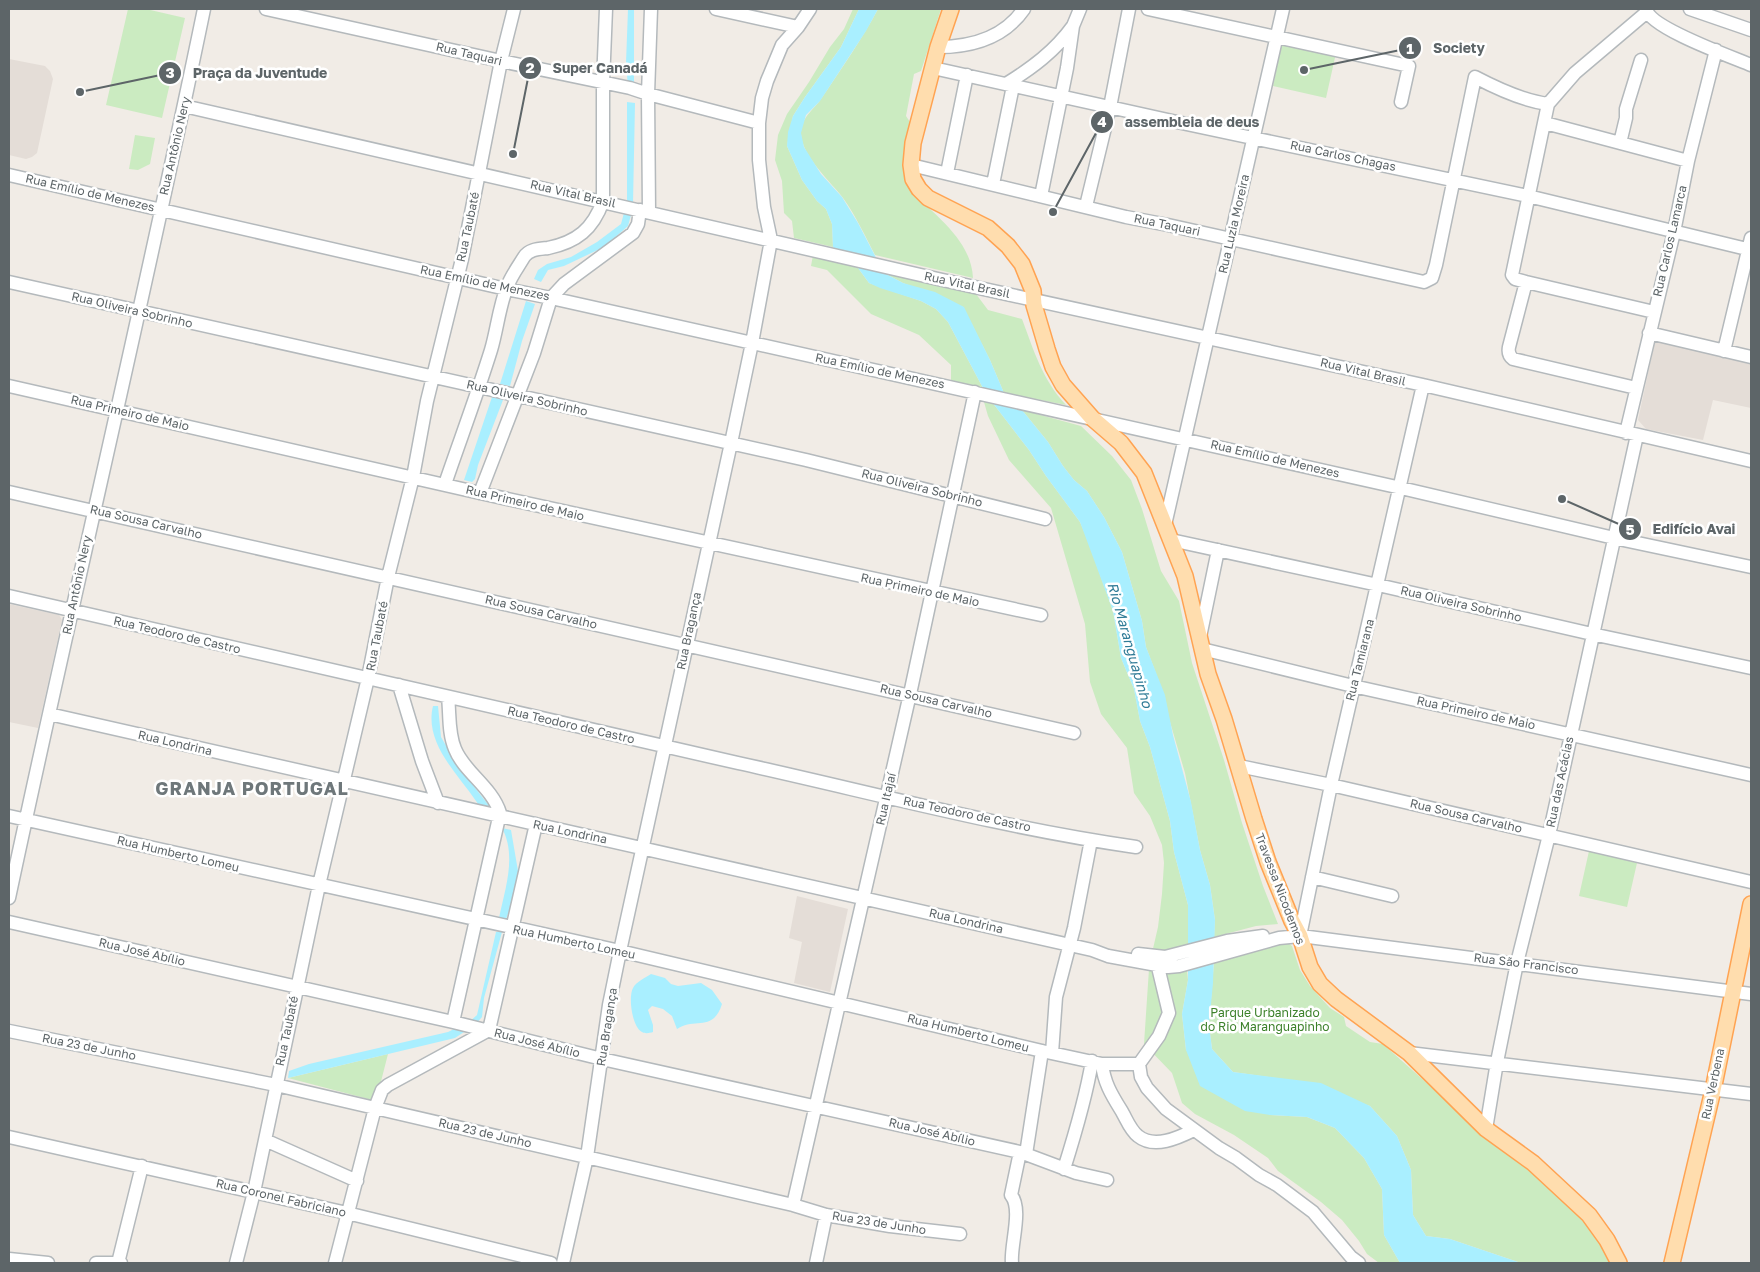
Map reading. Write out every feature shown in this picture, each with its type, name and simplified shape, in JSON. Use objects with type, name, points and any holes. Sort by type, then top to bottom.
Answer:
[{"type":"main road","points":[[911,165],[913,143],[932,68],[951,9]]},
{"type":"main road","name":"Travessa Nicodemos","points":[[911,165],[913,178],[919,189],[928,198],[988,228],[1008,246],[1022,264],[1033,291],[1040,329],[1053,367],[1063,385],[1092,418],[1121,443],[1144,473],[1185,576],[1208,674],[1239,766],[1268,862],[1300,936],[1306,957],[1320,984],[1357,1016],[1384,1033],[1409,1053],[1486,1129],[1533,1163],[1589,1216],[1607,1240],[1619,1263]]},
{"type":"main road","name":"Rua Verbena","points":[[1672,1263],[1713,1090],[1751,904]]},
{"type":"street","name":"Rua Antônio Nery","points":[[9,898],[204,9]]},
{"type":"street","name":"Rua Taquari","points":[[266,9],[630,88],[759,123]]},
{"type":"street","name":"Rua Taubaté","points":[[236,1263],[254,1192],[319,885],[368,678],[388,577],[413,477],[427,401],[462,259],[501,61],[514,9]]},
{"type":"street","points":[[445,484],[479,388],[506,289],[526,254],[534,250],[565,244],[577,238],[589,227],[599,213],[603,201],[603,83],[606,9]]},
{"type":"street","points":[[480,493],[534,354],[552,298],[564,284],[633,233],[645,211],[651,9]]},
{"type":"street","points":[[716,9],[798,27]]},
{"type":"street","name":"Rua Bragança","points":[[562,1263],[587,1157],[609,1005],[620,951],[731,443],[771,240],[760,182],[759,123],[762,98],[782,45],[798,27],[810,9]]},
{"type":"street","points":[[938,48],[985,41],[1014,22],[1024,9]]},
{"type":"street","points":[[993,184],[1010,85],[1063,40],[1073,26],[1080,9]]},
{"type":"street","points":[[1086,206],[1110,107],[1129,9]]},
{"type":"street","points":[[1148,9],[1409,66],[1401,102]]},
{"type":"street","name":"Rua Luzia Moreira","points":[[1165,524],[1283,9]]},
{"type":"street","points":[[1690,9],[1751,30]]},
{"type":"street","points":[[1654,312],[1515,279],[1512,273],[1548,104],[1575,73],[1647,10],[1656,21],[1669,30],[1751,65]]},
{"type":"street","points":[[1041,196],[1062,97],[1073,26]]},
{"type":"street","name":"Rua Carlos Lamarca","points":[[1632,434],[1636,388],[1674,232],[1688,161],[1716,50]]},
{"type":"street","points":[[1620,143],[1626,118],[1626,109],[1641,60]]},
{"type":"street","name":"Rua Carlos Chagas","points":[[932,68],[1528,196],[1674,232],[1750,246]]},
{"type":"street","points":[[947,173],[967,75]]},
{"type":"street","points":[[1454,181],[1475,77],[1492,86],[1535,102],[1548,104]]},
{"type":"street","name":"Rua Vital Brasil","points":[[184,106],[888,267],[1423,385],[1751,461]]},
{"type":"street","points":[[1545,123],[1688,161]]},
{"type":"street","name":"Rua Taquari","points":[[911,165],[1126,217],[1231,238],[1424,282],[1432,278],[1454,181]]},
{"type":"street","name":"Rua Emílio de Menezes","points":[[9,175],[506,289],[1092,418],[1614,538],[1751,567]]},
{"type":"street","points":[[1724,351],[1750,246]]},
{"type":"street","name":"Rua Oliveira Sobrinho","points":[[9,282],[731,443],[952,495],[1044,519]]},
{"type":"street","points":[[1526,282],[1509,347],[1511,357],[1636,388]]},
{"type":"street","points":[[1649,333],[1751,357]]},
{"type":"street","name":"Rua Tamiarana","points":[[1300,936],[1331,785],[1401,488],[1423,385]]},
{"type":"street","name":"Rua Primeiro de Maio","points":[[9,386],[708,544],[1041,616]]},
{"type":"street","name":"Rua Itajaí","points":[[793,1205],[910,694],[952,495],[980,393]]},
{"type":"street","name":"Rua das Acácias","points":[[1486,1129],[1497,1062],[1518,963],[1614,538],[1632,434]]},
{"type":"street","name":"Rua Sousa Carvalho","points":[[9,492],[910,694],[1074,733]]},
{"type":"street","name":"Rua Oliveira Sobrinho","points":[[1172,540],[1751,668]]},
{"type":"street","points":[[1201,643],[1218,550]]},
{"type":"street","name":"Rua Teodoro de Castro","points":[[9,596],[448,698],[886,796],[1091,840],[1136,847]]},
{"type":"street","name":"Rua Primeiro de Maio","points":[[1201,643],[1354,686],[1751,775]]},
{"type":"street","points":[[399,686],[422,761],[438,803]]},
{"type":"street","points":[[448,698],[451,736],[455,750],[488,791],[498,806],[500,817],[453,1022]]},
{"type":"street","name":"Rua Londrina","points":[[49,714],[1092,950]]},
{"type":"street","name":"Rua Sousa Carvalho","points":[[1239,766],[1331,785],[1751,882]]},
{"type":"street","name":"Rua Humberto Lomeu","points":[[9,816],[513,929],[620,951],[1047,1052],[1097,1062],[1139,1064]]},
{"type":"street","points":[[335,1263],[375,1108],[382,1090],[489,1030],[536,824]]},
{"type":"street","points":[[1012,1263],[1015,1210],[1014,1199],[1011,1195],[1047,1052],[1056,997],[1074,928],[1091,840]]},
{"type":"street","points":[[1312,877],[1392,896]]},
{"type":"street","name":"Rua José Abílio","points":[[9,922],[489,1030],[602,1059],[815,1105],[1023,1153],[1064,1169],[1107,1180]]},
{"type":"street","name":"Rua São Francisco","points":[[1177,960],[1229,946],[1300,936],[1751,994]]},
{"type":"street","points":[[1092,950],[1109,949],[1177,960]]},
{"type":"street","points":[[1092,950],[1108,956],[1158,967],[1177,960]]},
{"type":"street","points":[[1158,967],[1170,1013],[1159,1036],[1139,1064],[1141,1077],[1152,1094],[1166,1109],[1194,1130],[1259,1175],[1277,1185],[1313,1212],[1351,1257],[1359,1263]]},
{"type":"street","name":"Rua 23 de Junho","points":[[9,1031],[276,1085],[826,1214],[890,1226],[960,1234]]},
{"type":"street","points":[[1409,1053],[1497,1062],[1751,1094]]},
{"type":"street","points":[[1097,1062],[1107,1088],[1137,1136],[1158,1142],[1174,1139],[1194,1130]]},
{"type":"street","points":[[1064,1169],[1088,1085],[1097,1062]]},
{"type":"street","name":"Rua Coronel Fabriciano","points":[[9,1137],[348,1213],[551,1263]]},
{"type":"street","points":[[265,1140],[357,1181]]},
{"type":"street","points":[[96,1263],[119,1263],[142,1166]]},
{"type":"street","points":[[816,1263],[826,1214]]},
{"type":"street","points":[[9,1259],[48,1263]]},
{"type":"shaded area","points":[[9,59],[45,66],[50,71],[53,79],[37,153],[26,159],[9,155]]},
{"type":"shaded area","points":[[1655,341],[1751,363],[1751,408],[1713,400],[1703,440],[1646,429],[1638,420]]},
{"type":"shaded area","points":[[9,604],[59,615],[62,620],[38,728],[9,722]]},
{"type":"shaded area","points":[[797,896],[848,909],[830,992],[794,983],[802,942],[789,938]]},
{"type":"green space","points":[[128,9],[146,9],[185,18],[162,118],[106,105]]},
{"type":"green space","points":[[853,9],[859,9],[841,47],[793,116],[787,146],[802,180],[817,201],[826,209],[832,224],[833,247],[794,238],[792,221],[784,213],[782,181],[775,160],[778,135],[787,114],[830,47],[844,29]]},
{"type":"green space","points":[[878,9],[941,9],[921,71],[914,74],[906,116],[910,122],[907,158],[908,187],[958,239],[966,251],[971,264],[973,278],[875,255],[848,205],[810,158],[805,149],[801,131],[804,121],[845,64]]},
{"type":"green space","points":[[1282,42],[1336,53],[1326,98],[1273,86]]},
{"type":"green space","points":[[135,135],[155,138],[150,164],[138,170],[129,169]]},
{"type":"green space","points":[[813,255],[858,268],[869,283],[921,301],[936,309],[948,322],[984,390],[951,382],[951,365],[919,335],[871,314],[827,270],[811,266]]},
{"type":"green space","points":[[884,273],[976,294],[988,310],[1022,319],[1045,375],[1066,405],[1004,393],[990,360],[963,307],[903,283]]},
{"type":"green space","points":[[984,402],[992,402],[1080,522],[1113,611],[1121,658],[1134,689],[1140,721],[1150,747],[1170,821],[1174,852],[1188,905],[1188,944],[1164,953],[1152,953],[1158,927],[1162,894],[1164,863],[1162,845],[1150,816],[1134,793],[1127,748],[1101,714],[1090,682],[1085,624],[1051,508],[1009,460],[988,416]]},
{"type":"green space","points":[[1022,410],[1081,426],[1112,456],[1131,480],[1161,571],[1179,601],[1192,663],[1224,760],[1242,823],[1278,924],[1256,926],[1214,937],[1215,920],[1210,885],[1200,850],[1185,773],[1155,671],[1146,647],[1142,621],[1122,552],[1104,517],[1087,491],[1074,480],[1048,442]]},
{"type":"green space","points":[[1589,851],[1637,863],[1627,907],[1579,896]]},
{"type":"green space","name":"Parque Urbanizado do Rio Maranguapinho","points":[[1288,943],[1292,946],[1300,970],[1310,986],[1330,1008],[1344,1017],[1346,1026],[1370,1042],[1383,1044],[1485,1135],[1533,1169],[1586,1218],[1615,1263],[1521,1263],[1450,1239],[1426,1236],[1413,1215],[1411,1170],[1397,1136],[1370,1106],[1275,1078],[1233,1072],[1212,1049],[1209,1025],[1214,962]]},
{"type":"green space","name":"Parque Urbanizado do Rio Maranguapinho","points":[[1149,969],[1161,974],[1187,970],[1188,980],[1182,1014],[1186,1050],[1270,1115],[1307,1117],[1335,1128],[1364,1158],[1382,1189],[1384,1235],[1400,1263],[1379,1263],[1367,1254],[1342,1220],[1321,1202],[1278,1171],[1268,1158],[1234,1135],[1195,1114],[1182,1103],[1172,1073],[1144,1044]]},
{"type":"green space","points":[[388,1054],[376,1101],[288,1078]]},
{"type":"water","points":[[628,9],[634,9],[634,89],[628,87],[626,63]]},
{"type":"water","points":[[859,9],[878,9],[866,31],[820,101],[806,115],[801,133],[804,147],[821,174],[842,197],[884,273],[903,283],[935,292],[964,307],[1004,393],[984,390],[948,322],[936,309],[921,301],[869,283],[858,268],[833,247],[832,224],[826,209],[817,201],[802,180],[787,146],[788,132],[793,116],[841,47]]},
{"type":"water","points":[[627,102],[635,103],[633,204],[627,203]]},
{"type":"water","points":[[624,213],[631,215],[628,226],[604,247],[564,266],[548,270],[541,282],[534,279],[538,270],[547,264],[571,257],[597,242],[621,224]]},
{"type":"water","points":[[526,301],[535,304],[522,341],[510,386],[500,384]]},
{"type":"water","points":[[492,397],[503,400],[478,465],[475,479],[472,482],[464,480]]},
{"type":"water","name":"Rio Maranguapinho","points":[[992,402],[1022,410],[1048,442],[1074,480],[1087,491],[1104,517],[1122,552],[1142,621],[1146,647],[1165,695],[1173,735],[1191,802],[1200,850],[1210,885],[1215,920],[1213,983],[1209,1025],[1212,1049],[1233,1072],[1321,1083],[1370,1106],[1397,1136],[1411,1170],[1413,1215],[1426,1236],[1450,1239],[1521,1263],[1400,1263],[1384,1235],[1382,1189],[1364,1158],[1335,1128],[1307,1117],[1270,1115],[1245,1111],[1200,1086],[1186,1050],[1182,1014],[1188,980],[1188,905],[1174,852],[1170,821],[1150,747],[1140,721],[1134,689],[1121,658],[1113,611],[1080,522]]},
{"type":"water","points":[[433,706],[438,706],[441,737],[458,766],[490,807],[478,804],[444,757],[433,733],[431,720]]},
{"type":"water","points":[[502,828],[511,830],[518,871],[512,903],[506,919],[499,918],[507,884],[509,861],[509,850]]},
{"type":"water","points":[[496,932],[502,932],[484,998],[482,1017],[475,1025],[468,1023],[477,1015]]},
{"type":"water","points":[[651,974],[665,978],[671,984],[678,986],[701,983],[712,990],[722,1004],[718,1013],[708,1021],[690,1024],[677,1029],[672,1016],[663,1009],[652,1006],[648,1010],[653,1025],[653,1032],[642,1032],[633,1018],[631,998],[636,984]]},
{"type":"water","points":[[458,1027],[467,1030],[455,1038],[288,1078],[289,1071],[309,1064],[448,1032]]},
{"type":"place","name":"Society","points":[[1304,70]]},
{"type":"place","name":"Praça da Juventude","points":[[80,92]]},
{"type":"place","name":"Super Canadá","points":[[513,154]]},
{"type":"place","name":"assembleia de deus","points":[[1053,212]]},
{"type":"place","name":"Edifício Avai","points":[[1562,499]]},
{"type":"district","name":"GRANJA PORTUGAL","points":[[252,789]]}]
